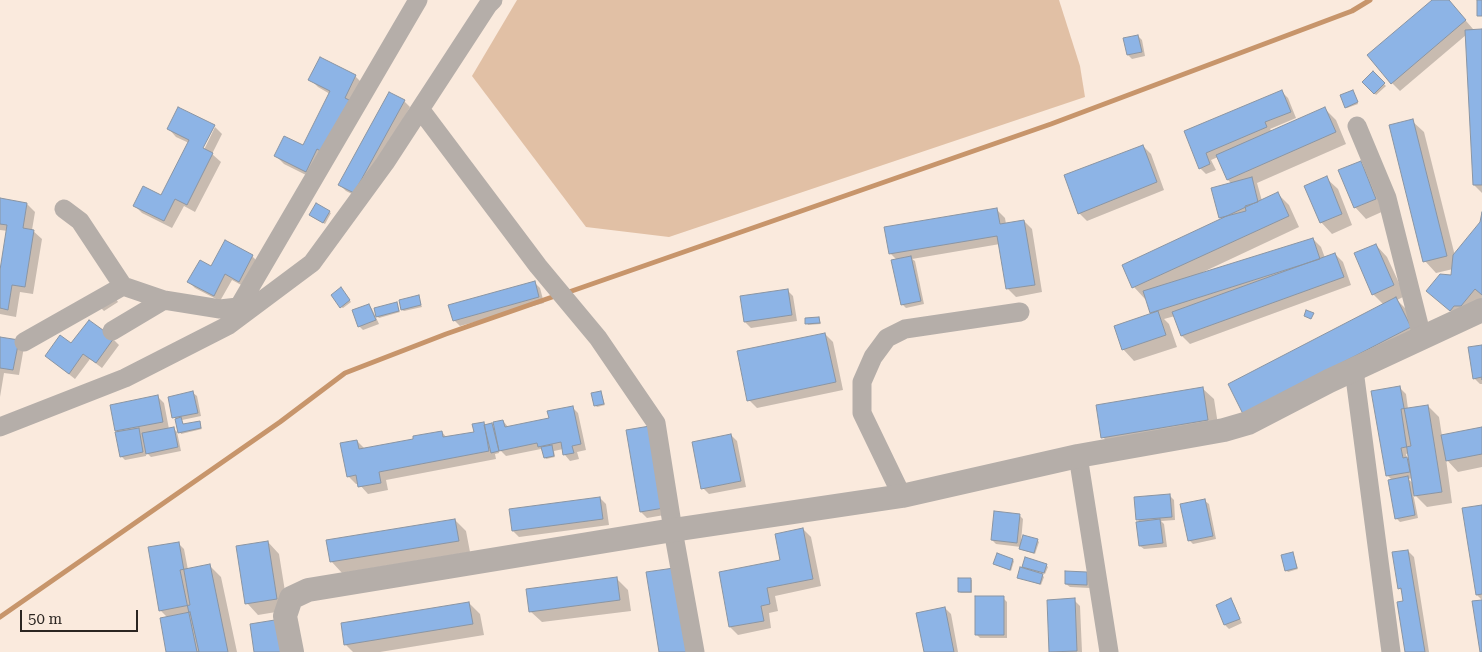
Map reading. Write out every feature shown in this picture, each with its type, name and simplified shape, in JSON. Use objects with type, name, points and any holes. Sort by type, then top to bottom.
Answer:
[{"type":"street","points":[[229,325],[418,0]]},
{"type":"street","points":[[0,427],[125,378],[229,325],[312,263],[385,164],[488,4],[493,0]]},
{"type":"street","points":[[420,109],[538,266],[598,338],[656,423],[695,652]]},
{"type":"street","points":[[1357,126],[1387,198],[1422,337]]},
{"type":"street","points":[[64,208],[80,221],[123,286],[164,300],[220,309],[238,307]]},
{"type":"street","points":[[24,342],[123,286]]},
{"type":"street","points":[[112,331],[164,300]]},
{"type":"street","points":[[902,496],[862,413],[862,382],[872,357],[887,338],[905,329],[1020,312]]},
{"type":"street","points":[[292,652],[285,616],[292,598],[308,590],[673,530],[902,496],[1078,456],[1193,437],[1248,423],[1422,337],[1477,315]]},
{"type":"street","points":[[1354,370],[1391,652]]},
{"type":"street","points":[[1078,456],[1109,652]]},
{"type":"shaded area","points":[[517,0],[1059,0],[1080,66],[1085,97],[669,237],[586,227],[472,76]]},
{"type":"building","points":[[1432,0],[1449,0],[1466,20],[1391,84],[1367,55]]},
{"type":"building","points":[[1477,0],[1482,0],[1482,16],[1477,16]]},
{"type":"building","points":[[1482,29],[1482,185],[1473,185],[1465,30]]},
{"type":"building","points":[[1138,35],[1142,52],[1127,55],[1123,38]]},
{"type":"building","points":[[320,57],[356,75],[345,98],[355,103],[326,154],[317,149],[306,172],[274,156],[284,136],[303,145],[330,91],[308,80]]},
{"type":"building","points":[[1373,71],[1385,83],[1374,94],[1362,82]]},
{"type":"building","points":[[1282,90],[1291,112],[1265,122],[1267,127],[1206,153],[1210,164],[1199,169],[1184,131]]},
{"type":"building","points":[[1353,90],[1358,102],[1345,108],[1340,95]]},
{"type":"building","points":[[389,92],[405,100],[354,193],[338,185]]},
{"type":"building","points":[[178,107],[215,125],[203,148],[213,153],[187,205],[175,199],[164,221],[133,206],[143,186],[161,195],[189,140],[167,129]]},
{"type":"building","points":[[1325,107],[1336,132],[1227,180],[1216,155]]},
{"type":"building","points":[[1413,119],[1447,256],[1423,262],[1389,125]]},
{"type":"building","points":[[1143,145],[1157,182],[1078,214],[1064,175]]},
{"type":"building","points":[[1361,161],[1376,199],[1354,208],[1338,170]]},
{"type":"building","points":[[1327,176],[1342,214],[1320,223],[1304,186]]},
{"type":"building","points":[[1252,177],[1258,202],[1245,206],[1246,211],[1219,218],[1211,188]]},
{"type":"building","points":[[1278,192],[1289,216],[1132,288],[1122,265]]},
{"type":"building","points":[[0,198],[27,203],[23,228],[34,230],[25,287],[12,285],[8,310],[0,308],[0,270],[7,225],[0,224]]},
{"type":"building","points":[[316,203],[330,211],[323,223],[309,215]]},
{"type":"building","points":[[997,208],[1000,224],[1024,220],[1035,285],[1006,289],[997,236],[889,254],[884,227]]},
{"type":"building","points":[[1482,212],[1482,295],[1475,289],[1461,306],[1454,306],[1450,311],[1426,291],[1440,274],[1451,275],[1453,255],[1480,222]]},
{"type":"building","points":[[1313,238],[1320,259],[1150,313],[1143,291]]},
{"type":"building","points":[[225,240],[253,255],[239,282],[225,274],[214,296],[187,282],[200,260],[211,266]]},
{"type":"building","points":[[1376,244],[1394,285],[1372,295],[1354,253]]},
{"type":"building","points":[[1335,253],[1344,277],[1181,336],[1172,312]]},
{"type":"building","points":[[911,256],[921,301],[901,305],[891,260]]},
{"type":"building","points":[[535,281],[539,297],[453,321],[448,305]]},
{"type":"building","points":[[341,287],[350,300],[340,308],[331,295]]},
{"type":"building","points":[[788,289],[792,315],[744,322],[740,296]]},
{"type":"building","points":[[419,295],[421,305],[401,310],[399,300]]},
{"type":"building","points":[[1396,297],[1411,327],[1243,414],[1228,384]]},
{"type":"building","points":[[397,302],[399,311],[376,317],[374,308]]},
{"type":"building","points":[[369,304],[376,320],[358,327],[352,310]]},
{"type":"building","points":[[1306,310],[1314,313],[1311,319],[1304,316]]},
{"type":"building","points":[[1158,311],[1166,335],[1122,350],[1114,326]]},
{"type":"building","points":[[819,317],[820,323],[805,324],[805,318]]},
{"type":"building","points":[[89,320],[114,338],[96,363],[83,354],[69,374],[45,356],[60,335],[71,343]]},
{"type":"building","points":[[825,333],[836,382],[747,401],[737,351]]},
{"type":"building","points":[[0,337],[19,340],[13,370],[0,368]]},
{"type":"building","points":[[1482,345],[1482,377],[1473,379],[1468,347]]},
{"type":"building","points":[[1400,386],[1411,446],[1401,448],[1403,458],[1407,457],[1410,472],[1386,476],[1371,391]]},
{"type":"building","points":[[1203,387],[1208,420],[1101,438],[1096,405]]},
{"type":"building","points":[[193,391],[198,413],[172,418],[168,397]]},
{"type":"building","points":[[601,391],[604,404],[594,406],[591,393]]},
{"type":"building","points":[[158,395],[163,422],[115,431],[110,405]]},
{"type":"building","points":[[1428,405],[1442,492],[1414,496],[1401,409]]},
{"type":"building","points":[[573,406],[581,444],[572,446],[574,453],[563,455],[561,442],[538,447],[537,443],[499,451],[493,422],[503,420],[505,427],[549,418],[547,411]]},
{"type":"building","points":[[181,417],[183,424],[200,421],[201,428],[178,433],[175,419]]},
{"type":"building","points":[[484,422],[489,451],[379,472],[381,483],[358,487],[356,475],[347,477],[340,443],[357,440],[359,449],[413,439],[413,436],[442,431],[443,437],[474,432],[472,424]]},
{"type":"building","points":[[492,423],[499,451],[491,453],[484,425]]},
{"type":"building","points":[[650,426],[664,508],[640,512],[626,430]]},
{"type":"building","points":[[174,427],[178,447],[146,454],[142,433]]},
{"type":"building","points":[[1482,427],[1482,454],[1446,461],[1441,435]]},
{"type":"building","points":[[139,428],[143,452],[120,457],[115,432]]},
{"type":"building","points":[[731,434],[741,481],[701,489],[692,442]]},
{"type":"building","points":[[552,445],[554,456],[544,458],[541,447]]},
{"type":"building","points":[[1408,476],[1415,515],[1395,519],[1388,480]]},
{"type":"building","points":[[1170,494],[1172,517],[1136,520],[1134,497]]},
{"type":"building","points":[[600,497],[603,519],[512,531],[509,509]]},
{"type":"building","points":[[1205,499],[1213,536],[1188,541],[1180,504]]},
{"type":"building","points":[[1482,505],[1482,594],[1476,595],[1462,508]]},
{"type":"building","points":[[994,511],[1020,514],[1017,543],[991,540]]},
{"type":"building","points":[[455,519],[459,541],[330,562],[326,540]]},
{"type":"building","points":[[1160,519],[1163,543],[1139,546],[1136,522]]},
{"type":"building","points":[[803,528],[813,579],[767,588],[770,604],[761,606],[764,621],[729,627],[719,572],[780,560],[775,534]]},
{"type":"building","points":[[1023,535],[1038,539],[1034,553],[1019,549]]},
{"type":"building","points":[[268,541],[277,599],[245,604],[236,546]]},
{"type":"building","points":[[179,542],[190,605],[159,611],[148,547]]},
{"type":"building","points":[[1408,550],[1425,652],[1405,652],[1397,602],[1403,601],[1401,588],[1398,589],[1392,552]]},
{"type":"building","points":[[1293,552],[1297,568],[1285,571],[1281,555]]},
{"type":"building","points":[[997,553],[1013,559],[1010,570],[993,564]]},
{"type":"building","points":[[1025,557],[1047,564],[1044,573],[1022,567]]},
{"type":"building","points":[[210,564],[228,652],[197,652],[180,570]]},
{"type":"building","points":[[1020,567],[1043,574],[1040,584],[1017,578]]},
{"type":"building","points":[[674,568],[687,652],[659,652],[646,572]]},
{"type":"building","points":[[1065,571],[1087,572],[1087,585],[1065,584]]},
{"type":"building","points":[[617,577],[620,600],[529,612],[526,589]]},
{"type":"building","points":[[958,578],[971,578],[971,592],[958,592]]},
{"type":"building","points":[[975,596],[1004,596],[1004,635],[975,635]]},
{"type":"building","points":[[1075,598],[1077,651],[1049,652],[1047,600]]},
{"type":"building","points":[[1231,598],[1240,619],[1224,625],[1216,605]]},
{"type":"building","points":[[1482,600],[1482,652],[1480,652],[1472,601]]},
{"type":"building","points":[[469,602],[473,624],[344,645],[341,623]]},
{"type":"building","points":[[945,607],[954,652],[924,652],[916,613]]},
{"type":"building","points":[[190,612],[199,652],[166,652],[160,618]]},
{"type":"building","points":[[281,619],[287,652],[254,652],[250,624]]},
{"type":"waterway","points":[[566,293],[1051,124],[1352,11],[1370,0]]},
{"type":"waterway","points":[[0,617],[280,422],[345,373],[446,334],[558,295]]}]
